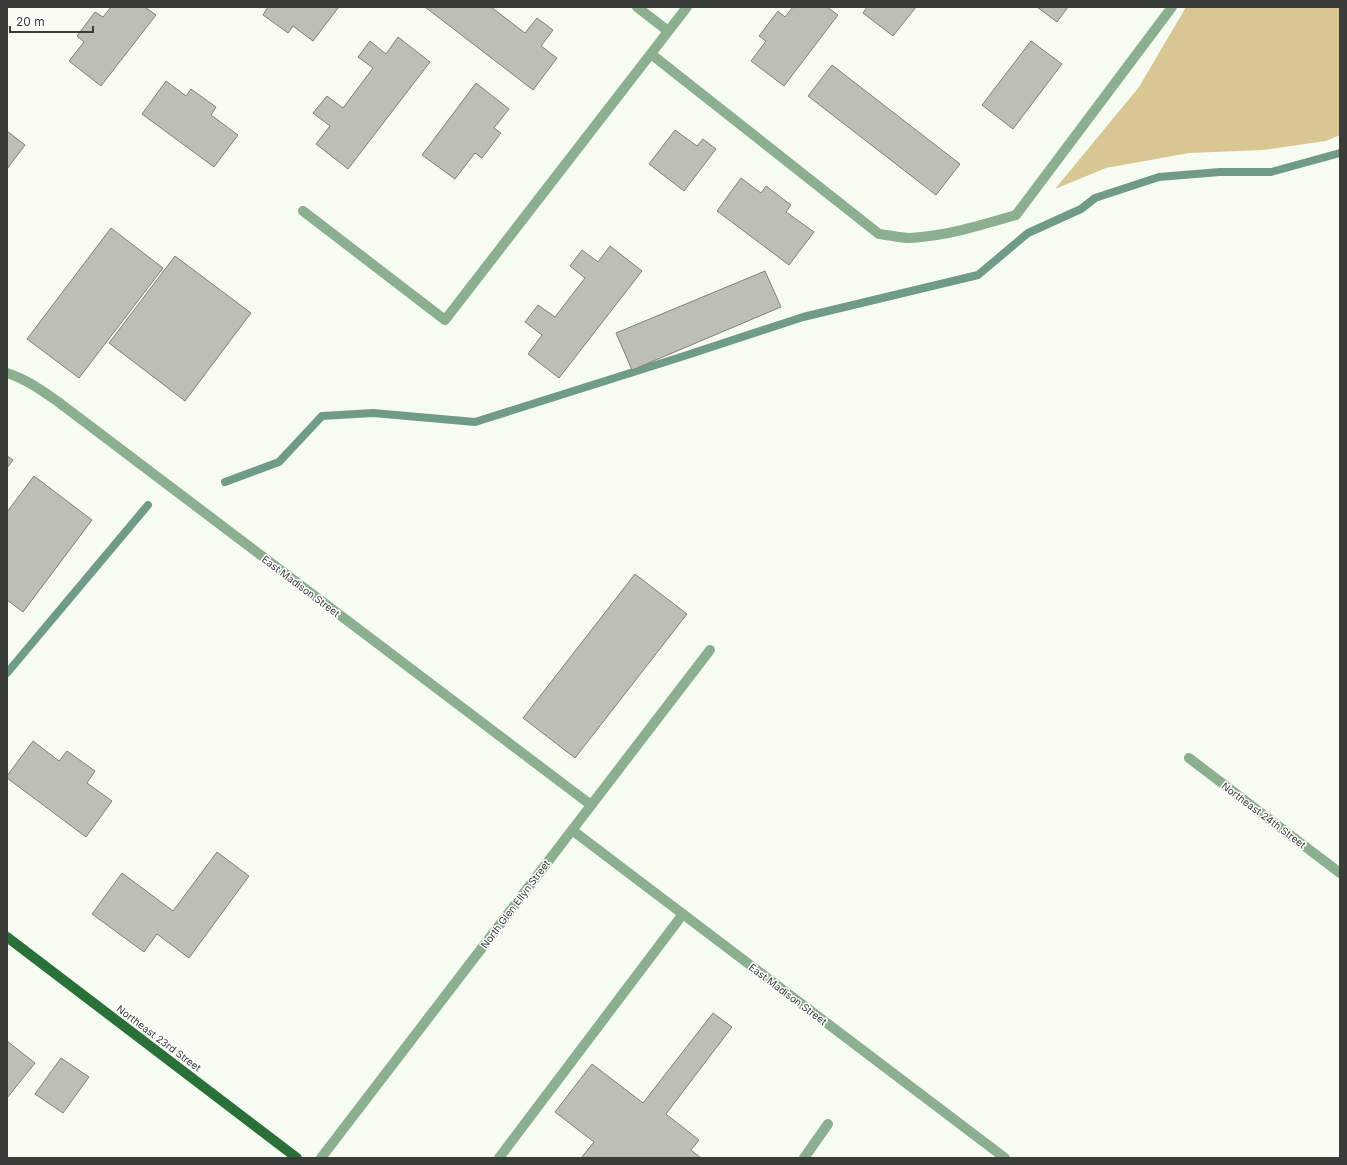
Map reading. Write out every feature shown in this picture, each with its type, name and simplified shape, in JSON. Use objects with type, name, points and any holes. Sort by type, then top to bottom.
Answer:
[{"type":"main road","name":"Northeast 23rd Street","points":[[7,937],[297,1158]]},
{"type":"street","points":[[637,7],[668,31]]},
{"type":"street","points":[[303,210],[445,320],[687,7]]},
{"type":"street","points":[[651,54],[879,234],[909,238],[930,236],[980,226],[1016,215],[1172,7]]},
{"type":"street","name":"East Madison Street","points":[[7,373],[32,384],[57,400],[591,805]]},
{"type":"street","name":"North Glen Ellyn Street","points":[[321,1158],[710,650]]},
{"type":"street","name":"Northeast 24th Street","points":[[1189,758],[1340,873]]},
{"type":"street","name":"East Madison Street","points":[[572,830],[1005,1158]]},
{"type":"street","points":[[499,1158],[683,914]]},
{"type":"street","points":[[804,1158],[828,1124]]},
{"type":"shaded area","points":[[1186,7],[1340,7],[1340,135],[1326,141],[1263,150],[1189,153],[1106,168],[1055,189],[1139,87]]},
{"type":"building","points":[[111,7],[145,7],[156,15],[101,86],[69,61],[84,42],[77,36],[95,12],[103,17]]},
{"type":"building","points":[[268,7],[338,8],[313,41],[293,26],[288,33],[263,15]]},
{"type":"building","points":[[425,7],[491,7],[525,33],[537,18],[553,30],[541,46],[557,58],[533,90]]},
{"type":"building","points":[[793,7],[827,7],[838,15],[784,86],[751,61],[766,41],[759,36],[778,11],[785,17]]},
{"type":"building","points":[[867,7],[916,7],[893,36],[863,13]]},
{"type":"building","points":[[1037,7],[1068,7],[1057,22]]},
{"type":"building","points":[[398,37],[430,62],[348,169],[316,144],[330,126],[313,113],[327,96],[343,108],[373,68],[358,57],[370,41],[386,54]]},
{"type":"building","points":[[1031,41],[1062,64],[1013,129],[982,105]]},
{"type":"building","points":[[832,65],[960,164],[936,195],[808,96]]},
{"type":"building","points":[[166,81],[186,96],[191,89],[216,107],[211,115],[238,135],[214,167],[142,114]]},
{"type":"building","points":[[476,83],[509,109],[494,128],[501,133],[482,158],[475,153],[455,179],[422,155]]},
{"type":"building","points":[[675,130],[697,146],[703,139],[716,149],[684,191],[649,164]]},
{"type":"building","points":[[7,131],[25,145],[7,169]]},
{"type":"building","points":[[741,178],[761,193],[766,186],[791,205],[786,212],[814,232],[789,265],[717,211]]},
{"type":"building","points":[[111,228],[163,268],[79,378],[27,339]]},
{"type":"building","points":[[610,246],[642,271],[559,378],[528,354],[542,335],[525,322],[538,305],[555,317],[585,278],[570,266],[582,250],[598,262]]},
{"type":"building","points":[[175,256],[251,313],[185,401],[109,343]]},
{"type":"building","points":[[765,271],[781,307],[632,370],[616,333]]},
{"type":"building","points":[[7,456],[13,460],[7,468]]},
{"type":"building","points":[[34,476],[92,520],[23,612],[7,600],[7,512]]},
{"type":"building","points":[[635,574],[687,614],[575,758],[523,718]]},
{"type":"building","points":[[33,741],[59,761],[67,751],[95,771],[87,783],[112,801],[86,837],[7,778]]},
{"type":"building","points":[[217,852],[249,876],[189,958],[157,934],[144,952],[92,914],[122,873],[173,911]]},
{"type":"building","points":[[713,1013],[732,1027],[666,1114],[699,1140],[691,1150],[701,1158],[581,1158],[594,1142],[555,1112],[592,1064],[643,1103]]},
{"type":"building","points":[[7,1041],[35,1063],[7,1098]]},
{"type":"building","points":[[61,1058],[89,1077],[63,1113],[35,1094]]},
{"type":"waterway","points":[[225,482],[279,462],[322,416],[373,413],[475,422],[803,317],[978,275],[1028,233],[1081,209],[1095,198],[1159,177],[1220,172],[1271,172],[1340,153]]},
{"type":"waterway","points":[[7,673],[148,505]]}]
